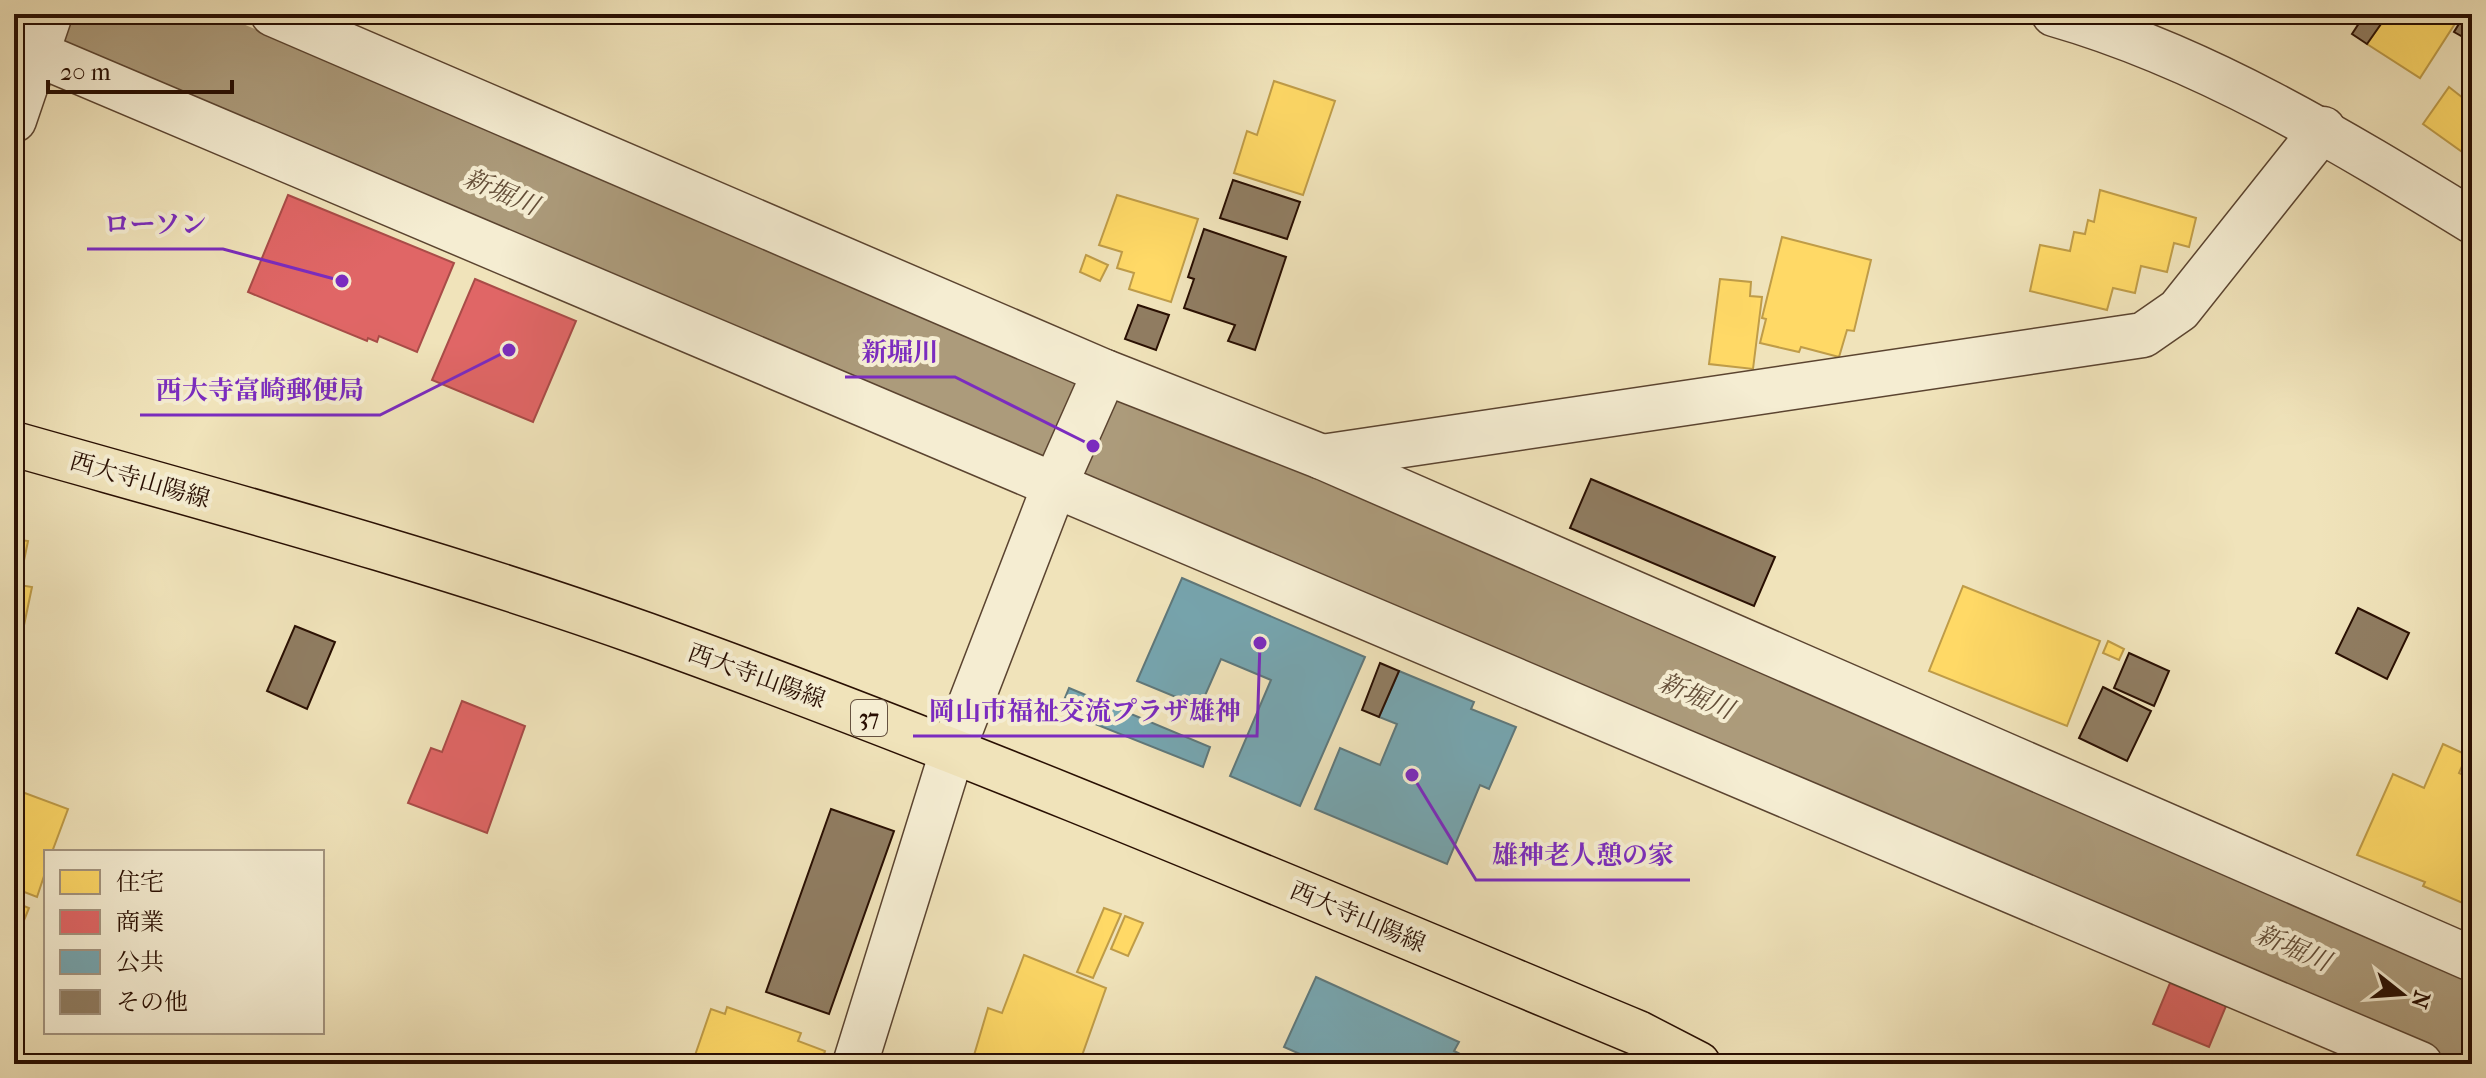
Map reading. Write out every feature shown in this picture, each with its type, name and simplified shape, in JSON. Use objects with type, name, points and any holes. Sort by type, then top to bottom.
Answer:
[{"type":"main road","name":"西大寺山陽線","points":[[14,444],[347,538],[568,610],[953,749],[1638,1033],[1698,1064]]},
{"type":"street","points":[[273,14],[1099,382],[1322,457],[2472,959]]},
{"type":"street","points":[[2076,17],[2254,94],[2323,129],[2472,221]]},
{"type":"street","points":[[14,120],[35,38],[2420,1064]]},
{"type":"street","points":[[1322,457],[2143,335],[2179,310],[2323,129]]},
{"type":"street","points":[[855,1064],[953,749],[1057,478],[1099,382]]},
{"type":"building: 住宅","points":[[2388,14],[2450,14],[2458,19],[2420,78],[2367,44]]},
{"type":"building: 住宅","points":[[1274,81],[1335,101],[1303,195],[1234,173],[1247,131],[1257,135]]},
{"type":"building: 住宅","points":[[2449,87],[2463,98],[2472,90],[2472,159],[2423,124]]},
{"type":"building: 住宅","points":[[2100,190],[2196,218],[2189,247],[2174,243],[2167,272],[2141,266],[2135,293],[2113,288],[2107,310],[2030,291],[2040,245],[2070,251],[2074,232],[2085,234],[2088,220],[2094,222]]},
{"type":"building: 住宅","points":[[1117,195],[1198,219],[1171,302],[1129,289],[1134,273],[1117,268],[1122,252],[1099,245]]},
{"type":"building: 住宅","points":[[1782,237],[1871,260],[1854,331],[1847,330],[1839,357],[1801,347],[1799,352],[1760,343],[1766,319],[1762,318]]},
{"type":"building: 住宅","points":[[1086,255],[1108,265],[1100,281],[1080,272]]},
{"type":"building: 住宅","points":[[1720,279],[1751,282],[1750,296],[1762,297],[1753,369],[1709,364]]},
{"type":"building: 住宅","points":[[14,539],[28,541],[19,585],[32,587],[14,673]]},
{"type":"building: 住宅","points":[[1963,586],[2100,641],[2067,726],[1929,671]]},
{"type":"building: 住宅","points":[[2108,641],[2124,649],[2119,660],[2103,653]]},
{"type":"building: 住宅","points":[[2443,744],[2467,755],[2459,773],[2472,779],[2472,907],[2423,886],[2425,882],[2357,855],[2393,774],[2424,788]]},
{"type":"building: 住宅","points":[[14,789],[68,809],[53,850],[44,850],[44,876],[37,897],[14,888]]},
{"type":"building: 住宅","points":[[14,902],[29,908],[14,945]]},
{"type":"building: 住宅","points":[[1104,908],[1121,914],[1093,978],[1077,972]]},
{"type":"building: 住宅","points":[[1125,916],[1143,923],[1128,956],[1111,949]]},
{"type":"building: 住宅","points":[[1024,955],[1106,988],[1079,1064],[972,1062],[988,1008],[1002,1013]]},
{"type":"building: 住宅","points":[[727,1007],[801,1033],[798,1041],[825,1051],[821,1064],[692,1064],[711,1009],[725,1014]]},
{"type":"building: 商業","points":[[288,195],[454,263],[417,352],[379,336],[377,342],[368,338],[367,341],[248,292]]},
{"type":"building: 商業","points":[[475,279],[576,321],[533,422],[432,380]]},
{"type":"building: 商業","points":[[462,701],[525,726],[487,833],[408,803],[431,748],[442,752]]},
{"type":"building: 商業","points":[[2170,983],[2226,1006],[2209,1047],[2153,1024]]},
{"type":"building: 公共","points":[[1182,578],[1365,657],[1300,806],[1230,776],[1271,680],[1221,659],[1200,707],[1137,681]]},
{"type":"building: 公共","points":[[1399,671],[1474,702],[1471,709],[1516,727],[1489,789],[1480,785],[1447,864],[1315,809],[1340,748],[1380,765],[1397,724],[1379,717]]},
{"type":"building: 公共","points":[[1069,688],[1210,747],[1203,767],[1060,710]]},
{"type":"building: 公共","points":[[1316,977],[1459,1042],[1454,1051],[1480,1064],[1315,1064],[1316,1061],[1284,1047]]},
{"type":"building: その他","points":[[2365,14],[2388,14],[2367,44],[2352,34]]},
{"type":"building: その他","points":[[2465,14],[2472,14],[2472,42],[2454,32]]},
{"type":"building: その他","points":[[1233,180],[1300,202],[1287,239],[1220,218]]},
{"type":"building: その他","points":[[1204,229],[1286,257],[1255,350],[1228,341],[1235,325],[1184,308],[1194,279],[1188,277]]},
{"type":"building: その他","points":[[1138,305],[1169,315],[1156,350],[1125,339]]},
{"type":"building: その他","points":[[1591,479],[1775,557],[1754,606],[1570,528]]},
{"type":"building: その他","points":[[2358,608],[2409,633],[2387,679],[2336,653]]},
{"type":"building: その他","points":[[295,626],[335,642],[307,709],[267,691]]},
{"type":"building: その他","points":[[2129,653],[2169,671],[2154,706],[2114,688]]},
{"type":"building: その他","points":[[1380,663],[1399,671],[1379,717],[1362,710]]},
{"type":"building: その他","points":[[2103,687],[2151,711],[2127,761],[2079,738]]},
{"type":"building: その他","points":[[831,809],[894,831],[829,1014],[766,992]]},
{"type":"waterway","name":"新堀川","points":[[79,14],[1093,446],[2472,1024]]},
{"type":"place","name":"ローソン","points":[[342,281]]},
{"type":"place","name":"西大寺富崎郵便局","points":[[509,350]]},
{"type":"place","name":"新堀川","points":[[1093,446]]},
{"type":"place","name":"岡山市福祉交流プラザ雄神","points":[[1260,643]]},
{"type":"place","name":"雄神老人憩の家","points":[[1412,775]]}]
